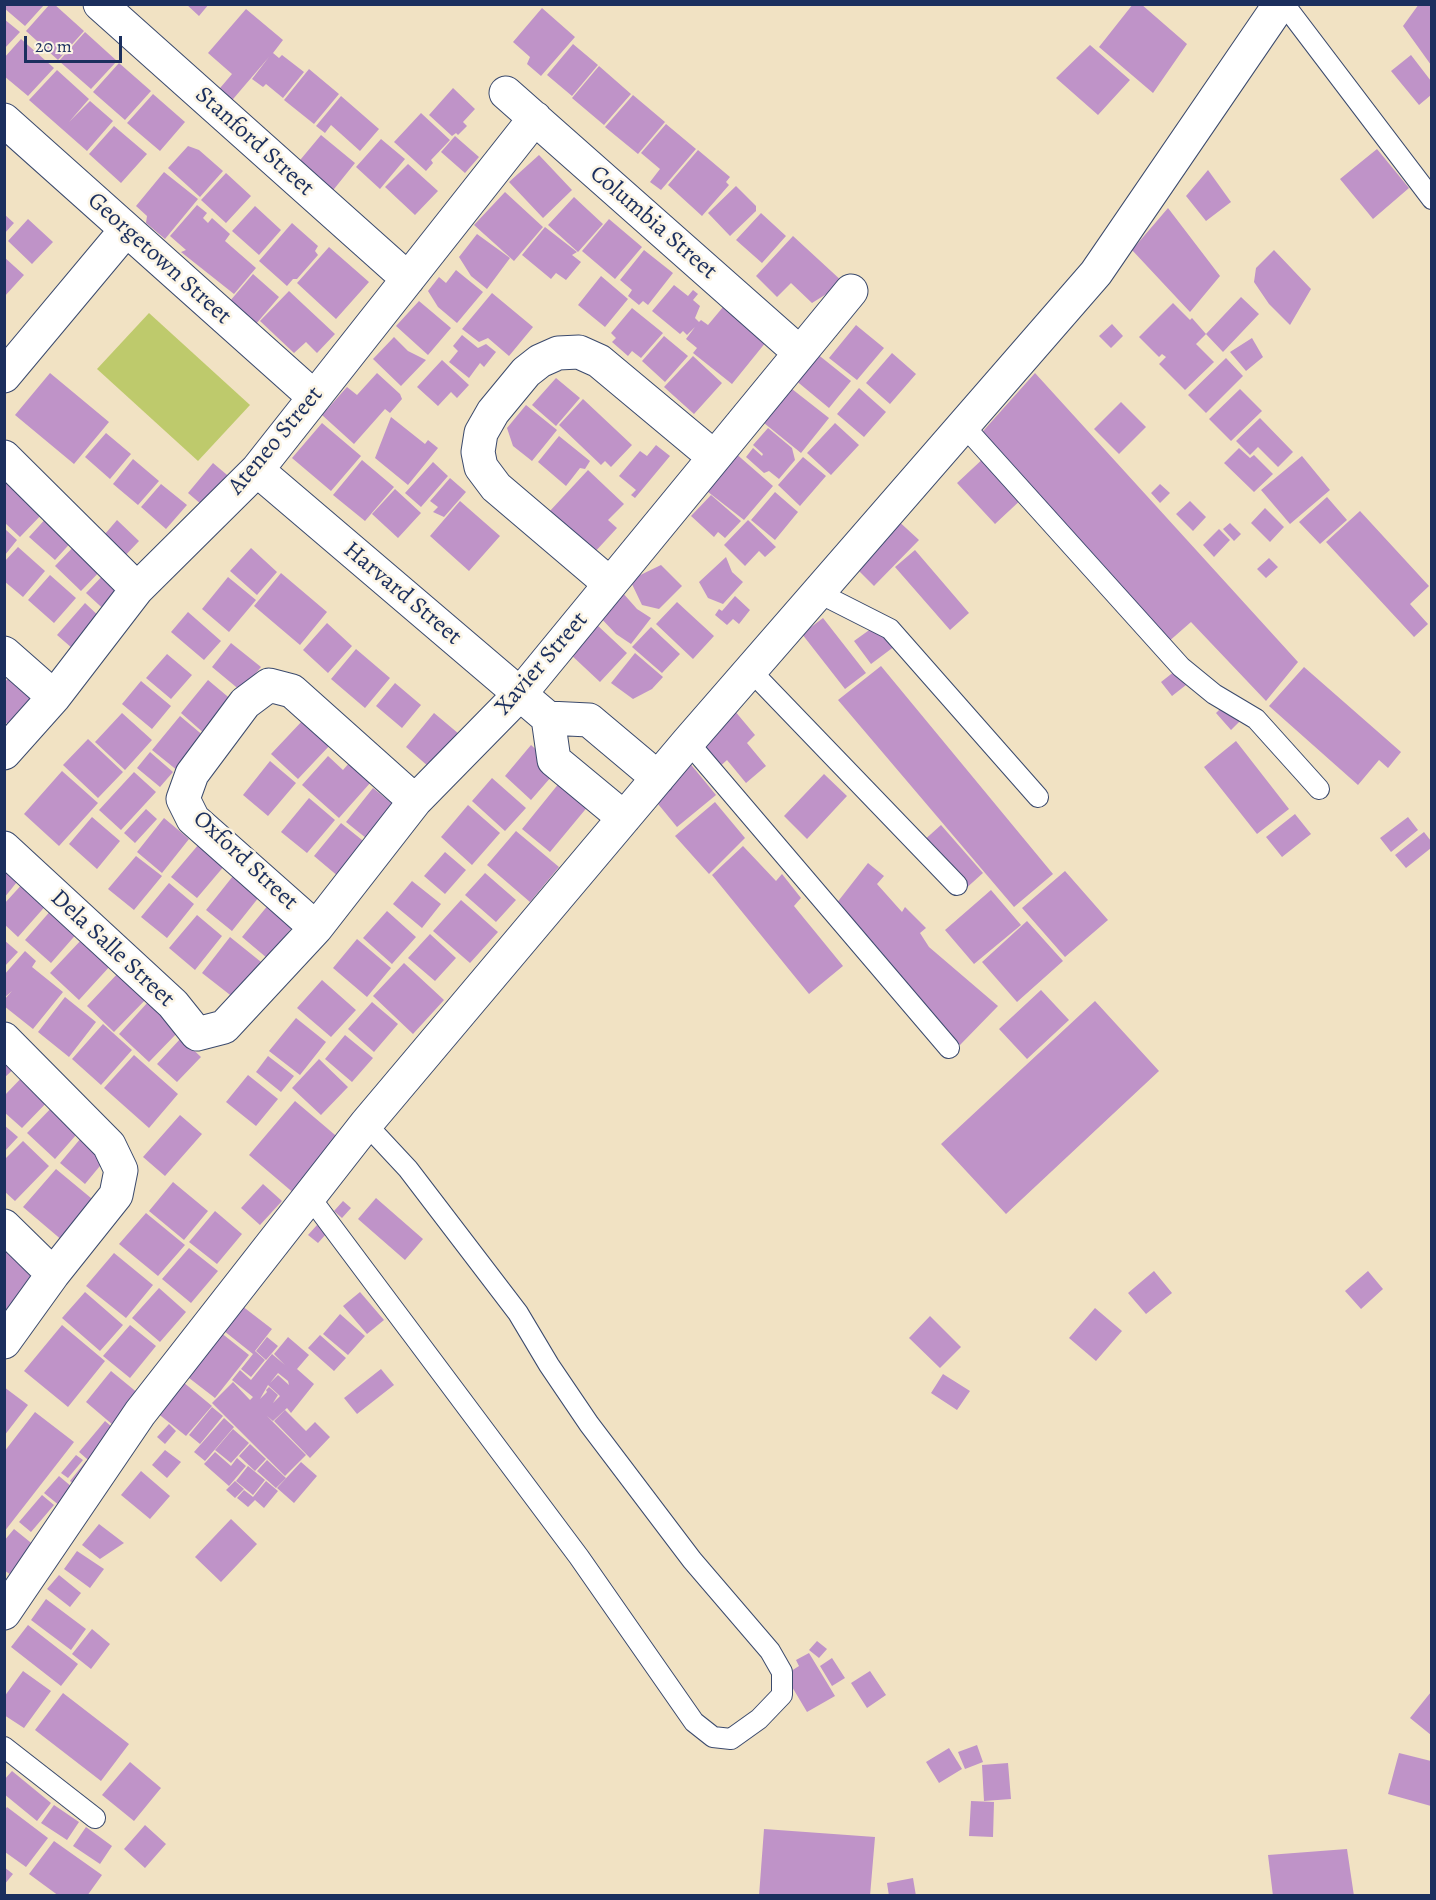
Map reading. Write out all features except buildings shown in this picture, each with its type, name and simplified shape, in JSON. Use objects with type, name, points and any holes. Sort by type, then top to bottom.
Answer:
[{"type":"street","name":"Stanford Street","points":[[100,4],[408,279]]},
{"type":"street","points":[[4,1613],[140,1413],[366,1124],[688,742],[1096,273],[1280,4]]},
{"type":"street","name":"Columbia Street","points":[[506,93],[800,352]]},
{"type":"street","name":"Ateneo Street","points":[[4,753],[54,697],[137,589],[256,470],[535,118]]},
{"type":"street","name":"Georgetown Street","points":[[10,135],[126,230],[314,397]]},
{"type":"street","points":[[4,376],[126,230]]},
{"type":"street","name":"Xavier Street","points":[[224,1028],[316,928],[415,801],[520,694],[850,291]]},
{"type":"street","points":[[610,584],[496,487],[481,467],[478,452],[481,433],[500,404],[526,372],[540,361],[558,353],[579,352],[599,361],[714,457]]},
{"type":"street","points":[[4,457],[137,589]]},
{"type":"street","name":"Harvard Street","points":[[256,470],[548,718]]},
{"type":"street","points":[[4,653],[54,697]]},
{"type":"street","name":"Oxford Street","points":[[316,928],[193,819],[183,799],[192,774],[245,702],[269,685],[292,691],[415,801]]},
{"type":"street","points":[[624,818],[554,760],[548,718],[589,720],[658,778]]},
{"type":"street","name":"Dela Salle Street","points":[[4,848],[173,1004],[197,1034],[224,1028]]},
{"type":"street","points":[[4,1039],[109,1145],[121,1170],[116,1195],[53,1274],[4,1342]]},
{"type":"street","points":[[4,1226],[53,1274]]},
{"type":"lane","points":[[1284,4],[1431,199]]},
{"type":"lane","points":[[964,426],[1181,667],[1215,694],[1256,719],[1319,789]]},
{"type":"lane","points":[[817,592],[890,628],[1038,797]]},
{"type":"lane","points":[[751,671],[957,885]]},
{"type":"lane","points":[[688,742],[949,1048]]},
{"type":"lane","points":[[309,1196],[579,1557],[694,1722],[713,1737],[731,1739],[759,1719],[782,1695],[782,1672],[770,1651],[693,1560],[588,1424],[518,1313],[408,1169],[366,1124]]},
{"type":"lane","points":[[4,1747],[95,1818]]},
{"type":"green space","points":[[149,313],[250,405],[198,461],[97,369]]}]
